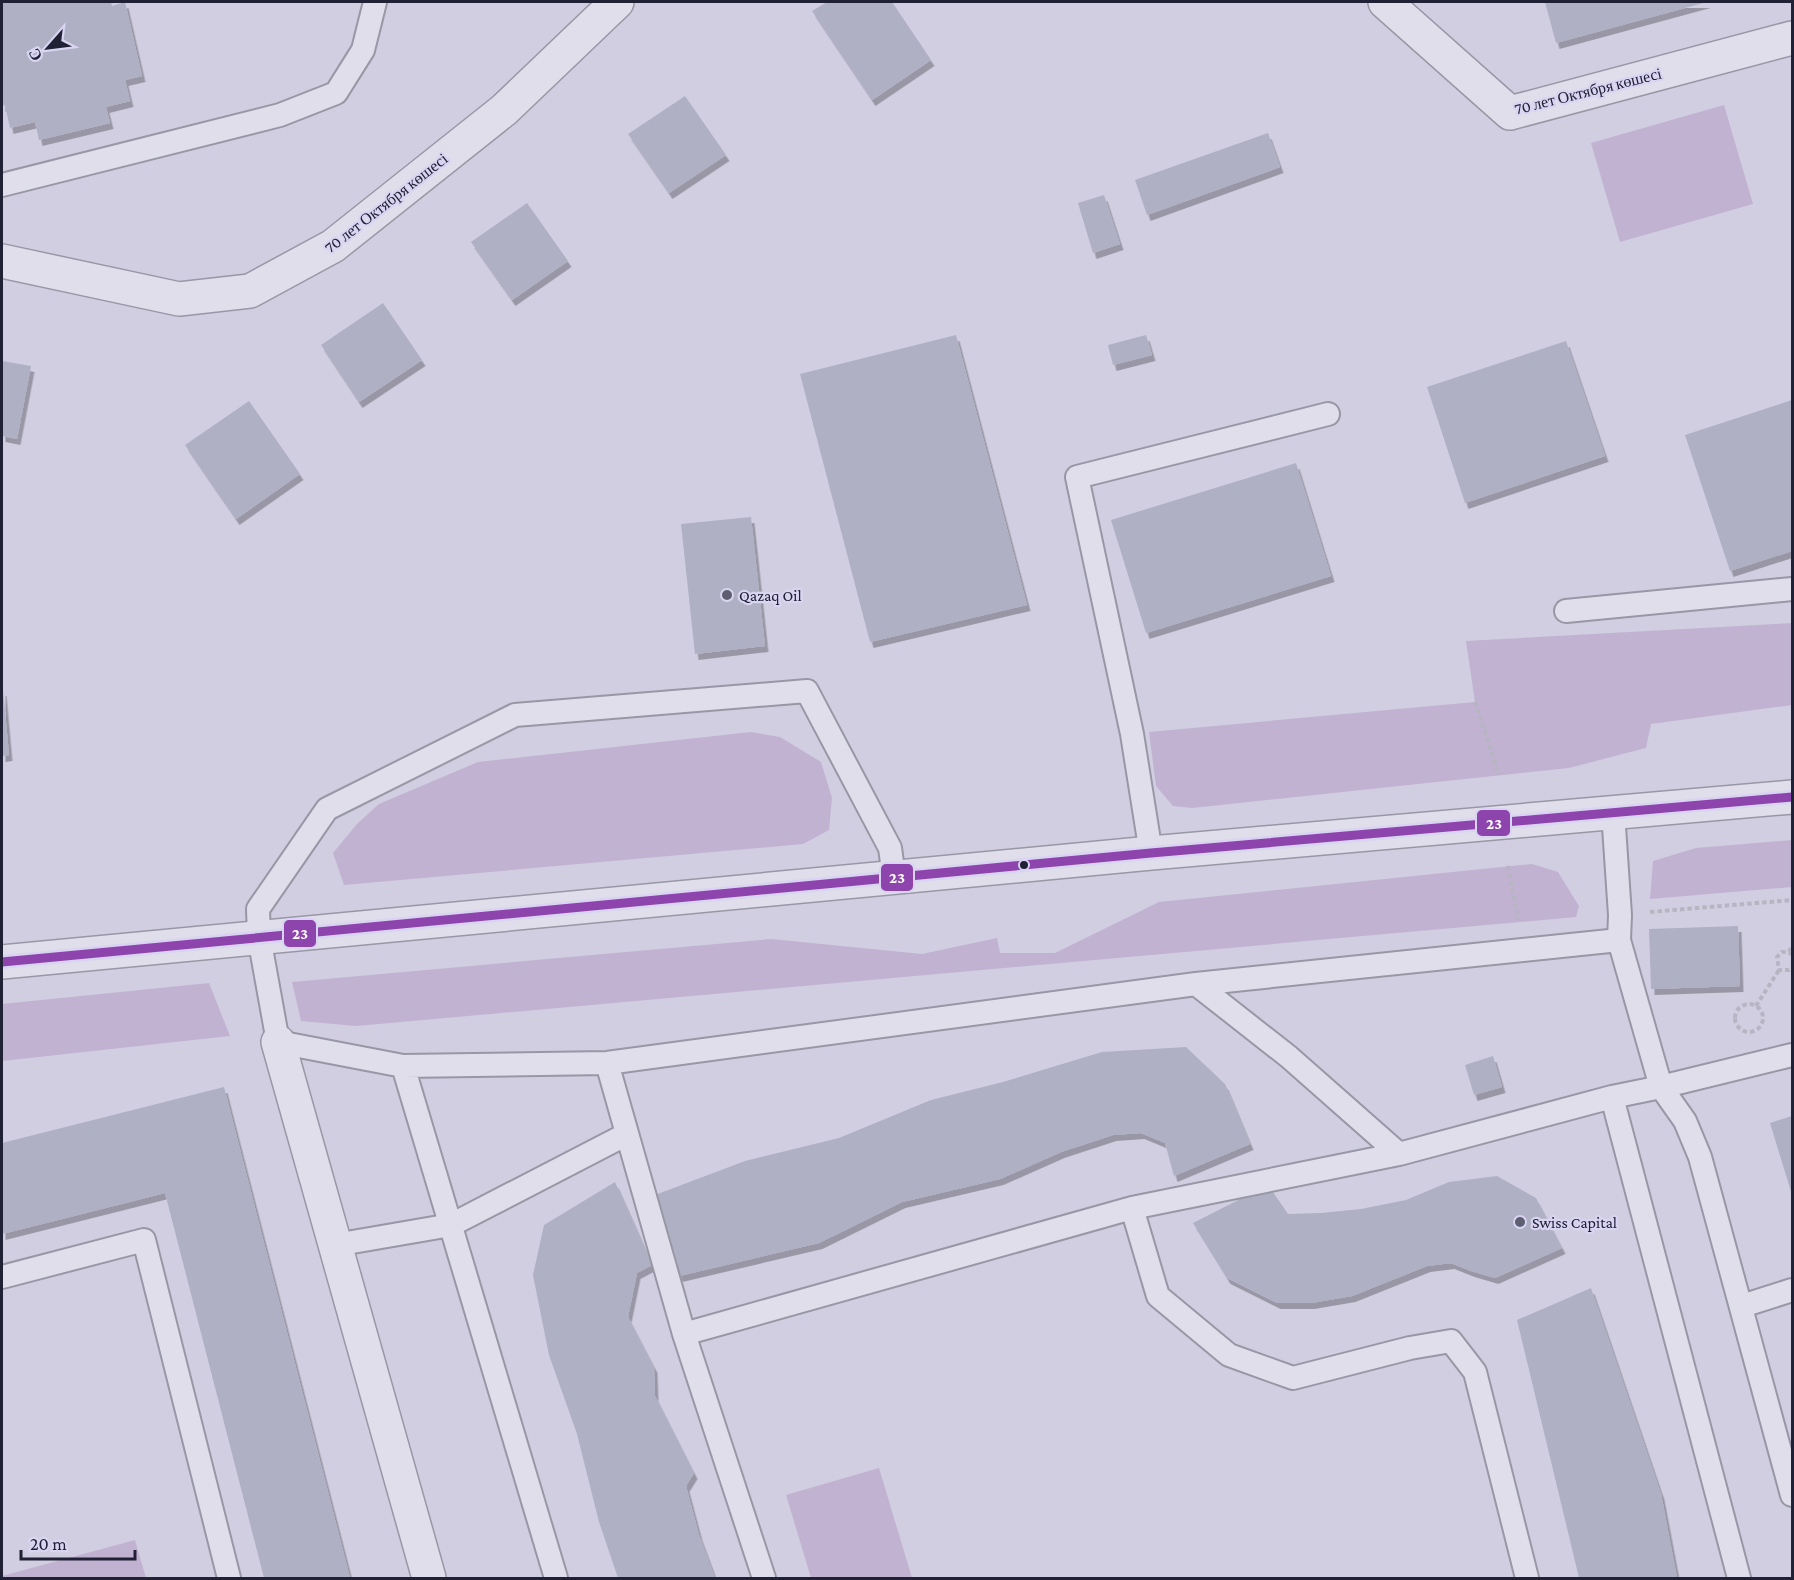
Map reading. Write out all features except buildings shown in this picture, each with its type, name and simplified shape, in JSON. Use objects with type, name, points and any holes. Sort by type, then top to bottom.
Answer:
[{"type":"street","name":"70 лет Октября көшесі","points":[[2,261],[179,299],[250,291],[333,246],[504,110],[617,2]]},
{"type":"street","name":"70 лет Октября көшесі","points":[[1385,2],[1510,113],[1792,38]]},
{"type":"street","points":[[2,962],[1151,853],[1792,797]]},
{"type":"street","points":[[278,1042],[429,1578]]},
{"type":"lane","points":[[2,185],[280,115],[336,93],[363,50],[375,2]]},
{"type":"lane","points":[[1151,853],[1132,734],[1077,477],[1328,414]]},
{"type":"lane","points":[[1566,611],[1792,589]]},
{"type":"lane","points":[[894,877],[890,848],[807,691],[515,715],[327,809],[258,909],[259,937],[278,1042],[403,1066],[607,1063],[1196,984],[1619,940]]},
{"type":"lane","points":[[1613,812],[1620,915],[1619,940],[1661,1087],[1685,1120],[1700,1157],[1792,1495]]},
{"type":"lane","points":[[1196,984],[1289,1057],[1399,1154]]},
{"type":"lane","points":[[684,1334],[1132,1208],[1399,1154],[1612,1097],[1792,1055]]},
{"type":"lane","points":[[607,1063],[684,1334],[764,1578]]},
{"type":"lane","points":[[403,1066],[556,1578]]},
{"type":"lane","points":[[1612,1097],[1740,1578]]},
{"type":"lane","points":[[335,1245],[451,1225],[627,1134]]},
{"type":"lane","points":[[1132,1208],[1158,1296],[1229,1355],[1293,1378],[1410,1348],[1451,1341],[1475,1372],[1527,1578]]},
{"type":"lane","points":[[2,1277],[144,1240],[230,1578]]},
{"type":"lane","points":[[1742,1306],[1792,1290]]},
{"type":"path","points":[[1475,702],[1498,775]]},
{"type":"path","points":[[1508,866],[1524,950]]},
{"type":"path","points":[[1620,915],[1792,900]]},
{"type":"path","points":[[1756,1006],[1779,970],[1777,957],[1782,952],[1791,954],[1792,946]]},
{"type":"path","points":[[1779,970],[1789,970],[1792,967]]},
{"type":"path","points":[[1750,1004],[1756,1006],[1762,1016],[1761,1024],[1756,1031],[1747,1033],[1739,1029],[1735,1022],[1736,1013],[1742,1006],[1750,1004]]},
{"type":"shaded area","points":[[1724,105],[1753,204],[1620,242],[1591,143]]},
{"type":"shaded area","points":[[1792,623],[1792,705],[1651,724],[1646,748],[1569,768],[1192,808],[1173,806],[1156,786],[1149,732],[1475,702],[1466,641]]},
{"type":"shaded area","points":[[751,732],[780,737],[821,762],[832,798],[829,830],[803,844],[344,885],[333,853],[357,824],[379,804],[478,762]]},
{"type":"shaded area","points":[[1792,840],[1792,887],[1650,899],[1653,861],[1696,848]]},
{"type":"shaded area","points":[[1532,864],[1558,872],[1579,906],[1576,917],[356,1026],[301,1021],[292,982],[771,939],[922,954],[997,938],[1000,953],[1055,953],[1159,902]]},
{"type":"shaded area","points":[[209,983],[230,1036],[2,1061],[2,1004]]},
{"type":"shaded area","points":[[879,1468],[912,1578],[811,1578],[786,1495]]},
{"type":"shaded area","points":[[135,1540],[146,1578],[2,1578],[2,1576]]},
{"type":"transit line","name":"23","points":[[2,962],[1151,853],[1792,797]]},
{"type":"place","name":"Qazaq Oil","points":[[727,595]]},
{"type":"place","name":"Swiss Capital","points":[[1520,1222]]}]
